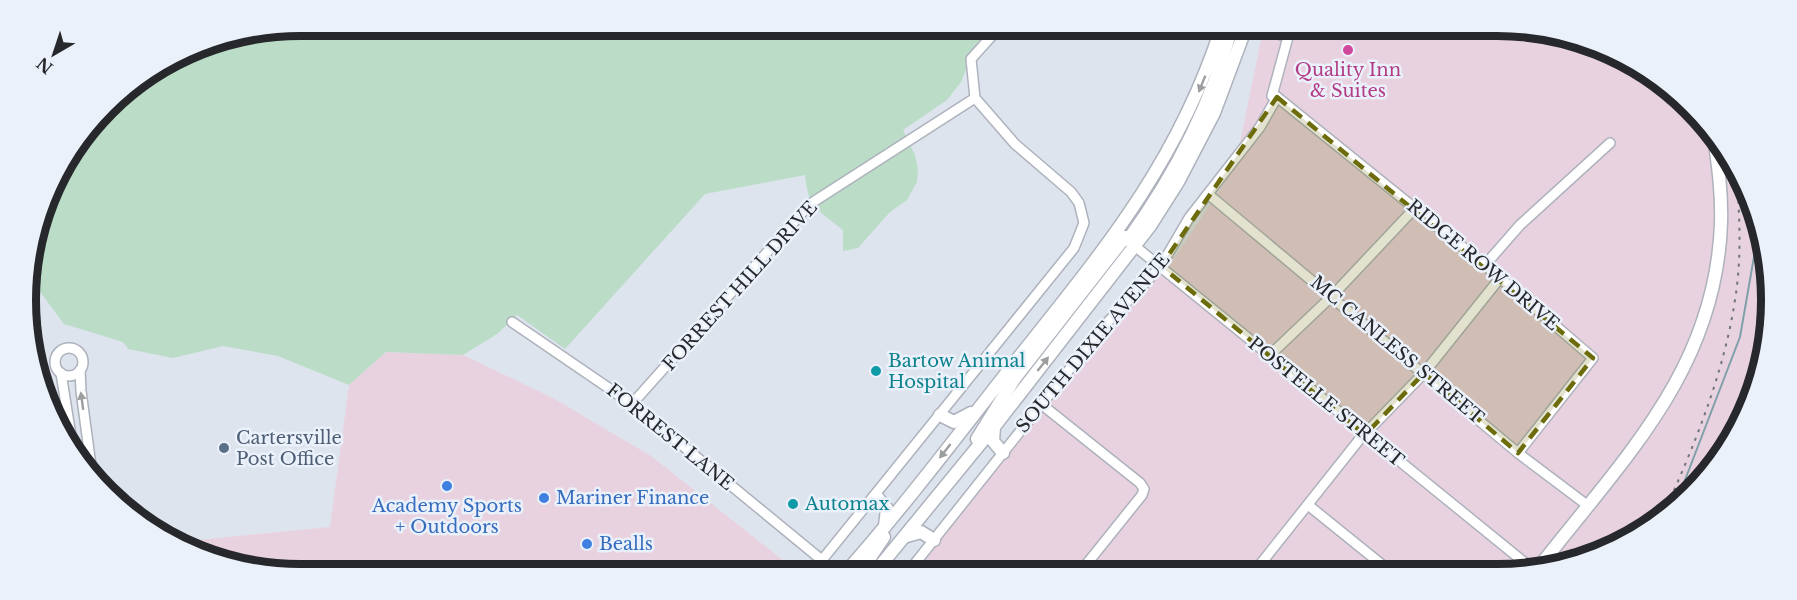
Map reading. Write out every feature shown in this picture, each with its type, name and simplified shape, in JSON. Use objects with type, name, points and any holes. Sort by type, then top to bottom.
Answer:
[{"type":"main road","points":[[853,564],[982,405],[1127,239],[1148,189],[1184,123],[1218,36]]},
{"type":"main road","points":[[882,564],[994,427],[1160,193],[1197,126],[1217,79],[1229,36]]},
{"type":"main road","points":[[968,459],[980,433],[1015,378],[1184,171],[1214,113],[1242,36]]},
{"type":"main road","points":[[1545,560],[1662,408],[1691,356],[1712,292],[1720,240],[1720,193],[1716,151]]},
{"type":"main road","points":[[940,415],[950,422],[958,422],[982,405]]},
{"type":"main road","points":[[994,427],[993,441],[1003,453]]},
{"type":"main road","points":[[876,496],[887,509],[885,526]]},
{"type":"main road","points":[[866,564],[896,512]]},
{"type":"main road","points":[[906,537],[921,532],[934,540]]},
{"type":"street","points":[[820,564],[1074,248],[1084,223],[1076,198],[1015,144],[975,98],[971,60],[992,36]]},
{"type":"street","name":"SOUTH DIXIE AVENUE","points":[[915,564],[1104,327],[1161,266],[1189,218],[1260,127],[1277,98],[1272,96],[1288,37],[1285,36]]},
{"type":"street","name":"FORREST HILL DRIVE","points":[[632,404],[810,204],[975,98]]},
{"type":"street","name":"RIDGE ROW DRIVE","points":[[1277,98],[1485,265],[1593,358],[1518,453]]},
{"type":"street","points":[[1485,265],[1520,225],[1610,143]]},
{"type":"street","name":"MC CANLESS STREET","points":[[1208,194],[1518,453],[1587,505]]},
{"type":"street","points":[[1269,356],[1332,296],[1414,209]]},
{"type":"street","name":"POSTELLE STREET","points":[[1127,239],[1365,435],[1525,562]]},
{"type":"street","points":[[1261,564],[1365,435],[1424,374],[1500,278]]},
{"type":"street","name":"FORREST LANE","points":[[512,322],[632,404],[823,561]]},
{"type":"street","points":[[70,430],[60,373],[54,360],[56,354],[66,348],[72,348],[81,354],[80,370],[90,460]]},
{"type":"street","points":[[60,373],[71,376],[80,370]]},
{"type":"street","points":[[1041,404],[1140,483],[1144,489],[1142,495],[1088,564]]},
{"type":"street","points":[[69,423],[85,424]]},
{"type":"street","points":[[1308,505],[1381,564]]},
{"type":"highlighted area","points":[[1277,97],[1593,358],[1518,453],[1424,373],[1365,435],[1161,266]]},
{"type":"shaded area","points":[[1262,36],[1531,38],[1582,50],[1614,63],[1644,80],[1684,113],[1717,153],[1734,183],[1747,215],[1759,266],[1761,300],[1759,334],[1747,385],[1734,417],[1717,447],[1684,487],[1644,520],[1598,544],[1549,559],[1497,564],[922,564],[1080,365],[1175,257],[1235,167]]},
{"type":"shaded area","points":[[386,352],[463,355],[553,398],[651,456],[788,564],[300,564],[248,559],[192,541],[330,527],[349,385]]},
{"type":"green space","points":[[300,36],[986,36],[970,59],[961,82],[947,100],[903,130],[915,155],[918,169],[917,182],[907,200],[890,212],[858,248],[843,251],[843,230],[821,213],[812,202],[805,175],[705,194],[565,349],[517,315],[497,334],[463,355],[386,352],[349,385],[278,356],[223,346],[173,358],[128,349],[123,342],[64,324],[37,287],[38,266],[45,232],[56,199],[71,168],[80,153],[113,113],[139,91],[168,71],[215,50],[266,38]]},
{"type":"waterway","points":[[1681,489],[1740,337],[1755,251],[1754,238]]},
{"type":"railway","points":[[1670,499],[1700,428],[1728,338],[1739,264],[1738,191]]},
{"type":"place","name":"Quality Inn & Suites","points":[[1348,50]]},
{"type":"place","name":"Bartow Animal Hospital","points":[[876,371]]},
{"type":"place","name":"Cartersville Post Office","points":[[224,448]]},
{"type":"place","name":"Academy Sports + Outdoors","points":[[447,486]]},
{"type":"place","name":"Mariner Finance","points":[[544,498]]},
{"type":"place","name":"Automax","points":[[793,504]]},
{"type":"place","name":"Bealls","points":[[587,544]]}]
